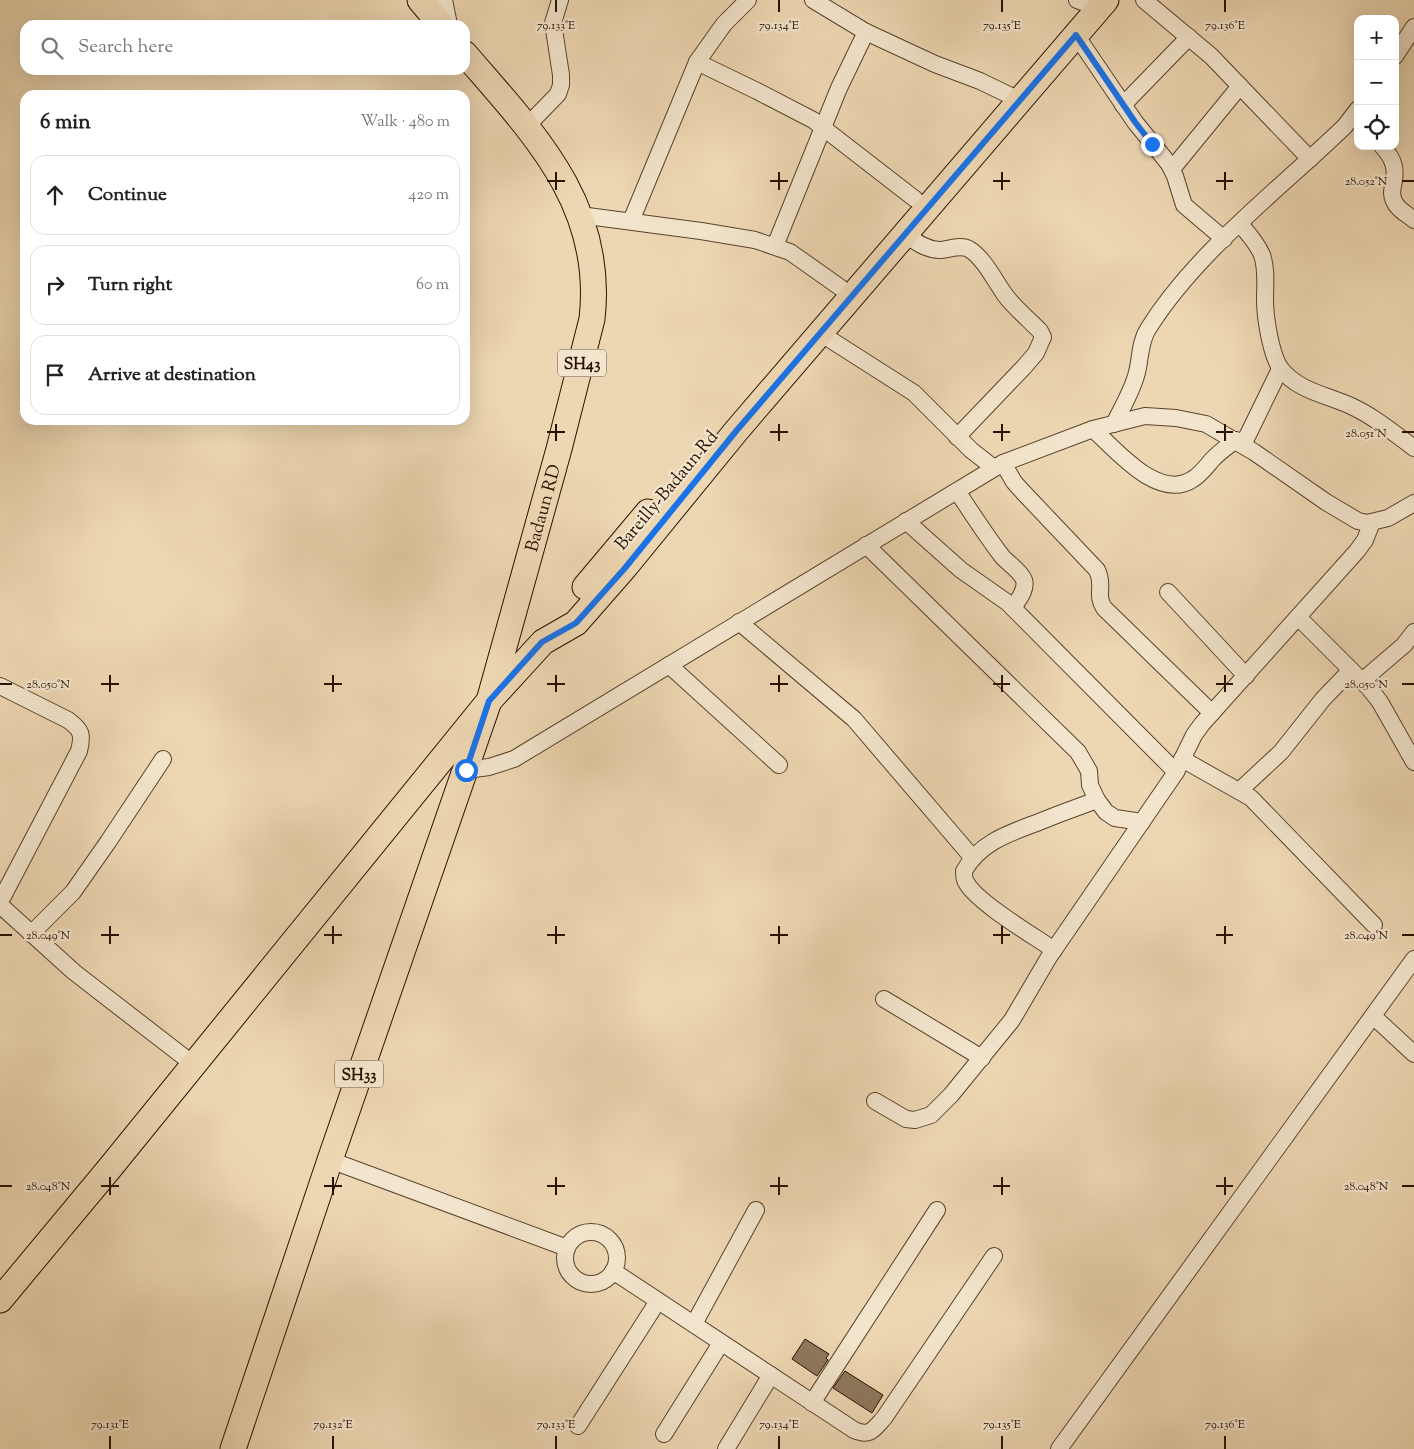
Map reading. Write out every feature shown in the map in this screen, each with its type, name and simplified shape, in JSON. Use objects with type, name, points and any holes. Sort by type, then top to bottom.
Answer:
[{"type":"main road","points":[[420,0],[437,20]]},
{"type":"main road","name":"SH33","points":[[0,1300],[489,701],[542,642],[576,623],[820,332],[1076,35],[1091,2]]},
{"type":"main road","name":"Bareilly-Badaun Rd","points":[[542,642],[563,613],[717,428],[841,288],[916,199],[1091,2]]},
{"type":"main road","name":"Badaun RD","points":[[470,60],[527,126],[571,195],[580,215],[592,260],[594,298],[592,320],[557,458],[489,701]]},
{"type":"main road","name":"SH33","points":[[233,1449],[330,1160],[489,701]]},
{"type":"street","points":[[442,0],[446,20]]},
{"type":"street","points":[[527,126],[558,94],[561,85],[553,23],[560,0]]},
{"type":"street","points":[[631,221],[698,62],[724,24],[748,0]]},
{"type":"street","points":[[813,0],[866,32],[1009,95]]},
{"type":"street","points":[[1144,0],[1189,37],[1240,86],[1310,159]]},
{"type":"street","points":[[1399,50],[1414,27]]},
{"type":"street","points":[[775,246],[838,88],[866,32]]},
{"type":"street","points":[[1076,35],[1123,105],[1172,170],[1184,205],[1224,239]]},
{"type":"street","points":[[1123,105],[1189,37]]},
{"type":"street","points":[[698,62],[790,107],[823,128],[916,199]]},
{"type":"street","points":[[1172,170],[1240,86]]},
{"type":"street","points":[[1114,424],[1133,385],[1140,359],[1143,337],[1169,297],[1224,239],[1354,119]]},
{"type":"street","points":[[1386,150],[1395,166],[1392,193],[1394,202],[1414,220]]},
{"type":"street","points":[[580,215],[731,236],[775,246],[800,258],[841,288]]},
{"type":"street","points":[[1240,224],[1255,241],[1262,255],[1265,270],[1265,302],[1272,350],[1274,359],[1280,369],[1289,379],[1300,386],[1351,406],[1414,448]]},
{"type":"street","points":[[905,233],[925,247],[939,250],[968,248],[985,266],[1006,297],[1040,331],[1043,337],[1036,353],[1024,368],[957,436]]},
{"type":"street","points":[[820,332],[914,393],[957,436],[999,466],[1097,570],[1102,579],[1100,601],[1104,608],[1212,713]]},
{"type":"street","points":[[1093,429],[1142,473],[1164,484],[1183,484],[1197,477],[1218,455],[1239,442],[1280,369]]},
{"type":"street","points":[[466,770],[489,767],[514,759],[999,466],[1093,429],[1145,416],[1176,418],[1206,424],[1239,442],[1358,521],[1372,522],[1388,518],[1413,505]]},
{"type":"street","points":[[957,491],[990,541],[1002,557],[1021,576],[1024,582],[1024,589],[1013,608]]},
{"type":"street","points":[[906,521],[961,570],[1013,608],[1179,766],[1239,791],[1259,804],[1374,926]]},
{"type":"street","points":[[875,1101],[906,1119],[922,1119],[931,1115],[940,1106],[982,1058],[1012,1020],[1054,950],[1179,766],[1194,735],[1358,551],[1365,540],[1372,522]]},
{"type":"street","points":[[866,545],[1078,752],[1089,771],[1090,785],[1097,800],[1106,812],[1115,818],[1142,822]]},
{"type":"street","points":[[1168,592],[1246,676]]},
{"type":"street","points":[[1298,618],[1357,676],[1380,702],[1414,762]]},
{"type":"street","points":[[739,622],[854,719],[972,857]]},
{"type":"street","points":[[1239,791],[1281,752],[1323,699],[1357,676],[1409,650],[1414,632]]},
{"type":"street","points":[[669,665],[779,765]]},
{"type":"street","points":[[0,686],[68,720],[78,727],[82,737],[79,751],[0,904],[31,934],[97,991],[193,1064]]},
{"type":"street","points":[[31,934],[73,892],[163,759]]},
{"type":"street","points":[[1054,950],[998,912],[966,884],[964,871],[972,857],[1000,837],[1097,800]]},
{"type":"street","points":[[1059,1449],[1414,959]]},
{"type":"street","points":[[884,999],[982,1058]]},
{"type":"street","points":[[1373,1016],[1414,1054]]},
{"type":"street","points":[[330,1160],[567,1248]]},
{"type":"street","points":[[694,1324],[756,1210]]},
{"type":"street","points":[[812,1403],[937,1210]]},
{"type":"street","points":[[595,1232],[610,1240],[616,1255],[616,1263],[612,1271],[600,1282],[583,1282],[575,1278],[569,1272],[565,1263],[567,1248],[572,1239],[579,1234],[595,1232]]},
{"type":"street","points":[[612,1271],[812,1403],[863,1434],[869,1433],[884,1418],[994,1256]]},
{"type":"street","points":[[578,1426],[658,1301]]},
{"type":"street","points":[[664,1434],[721,1343]]},
{"type":"street","points":[[726,1449],[771,1375]]},
{"type":"building","points":[[805,1339],[829,1354],[826,1358],[828,1360],[817,1376],[792,1359]]},
{"type":"building","points":[[845,1371],[883,1395],[872,1413],[833,1388]]},
{"type":"route","points":[[466,770],[489,701],[542,642],[576,623],[625,568],[737,430],[1076,35],[1152,144]]}]
